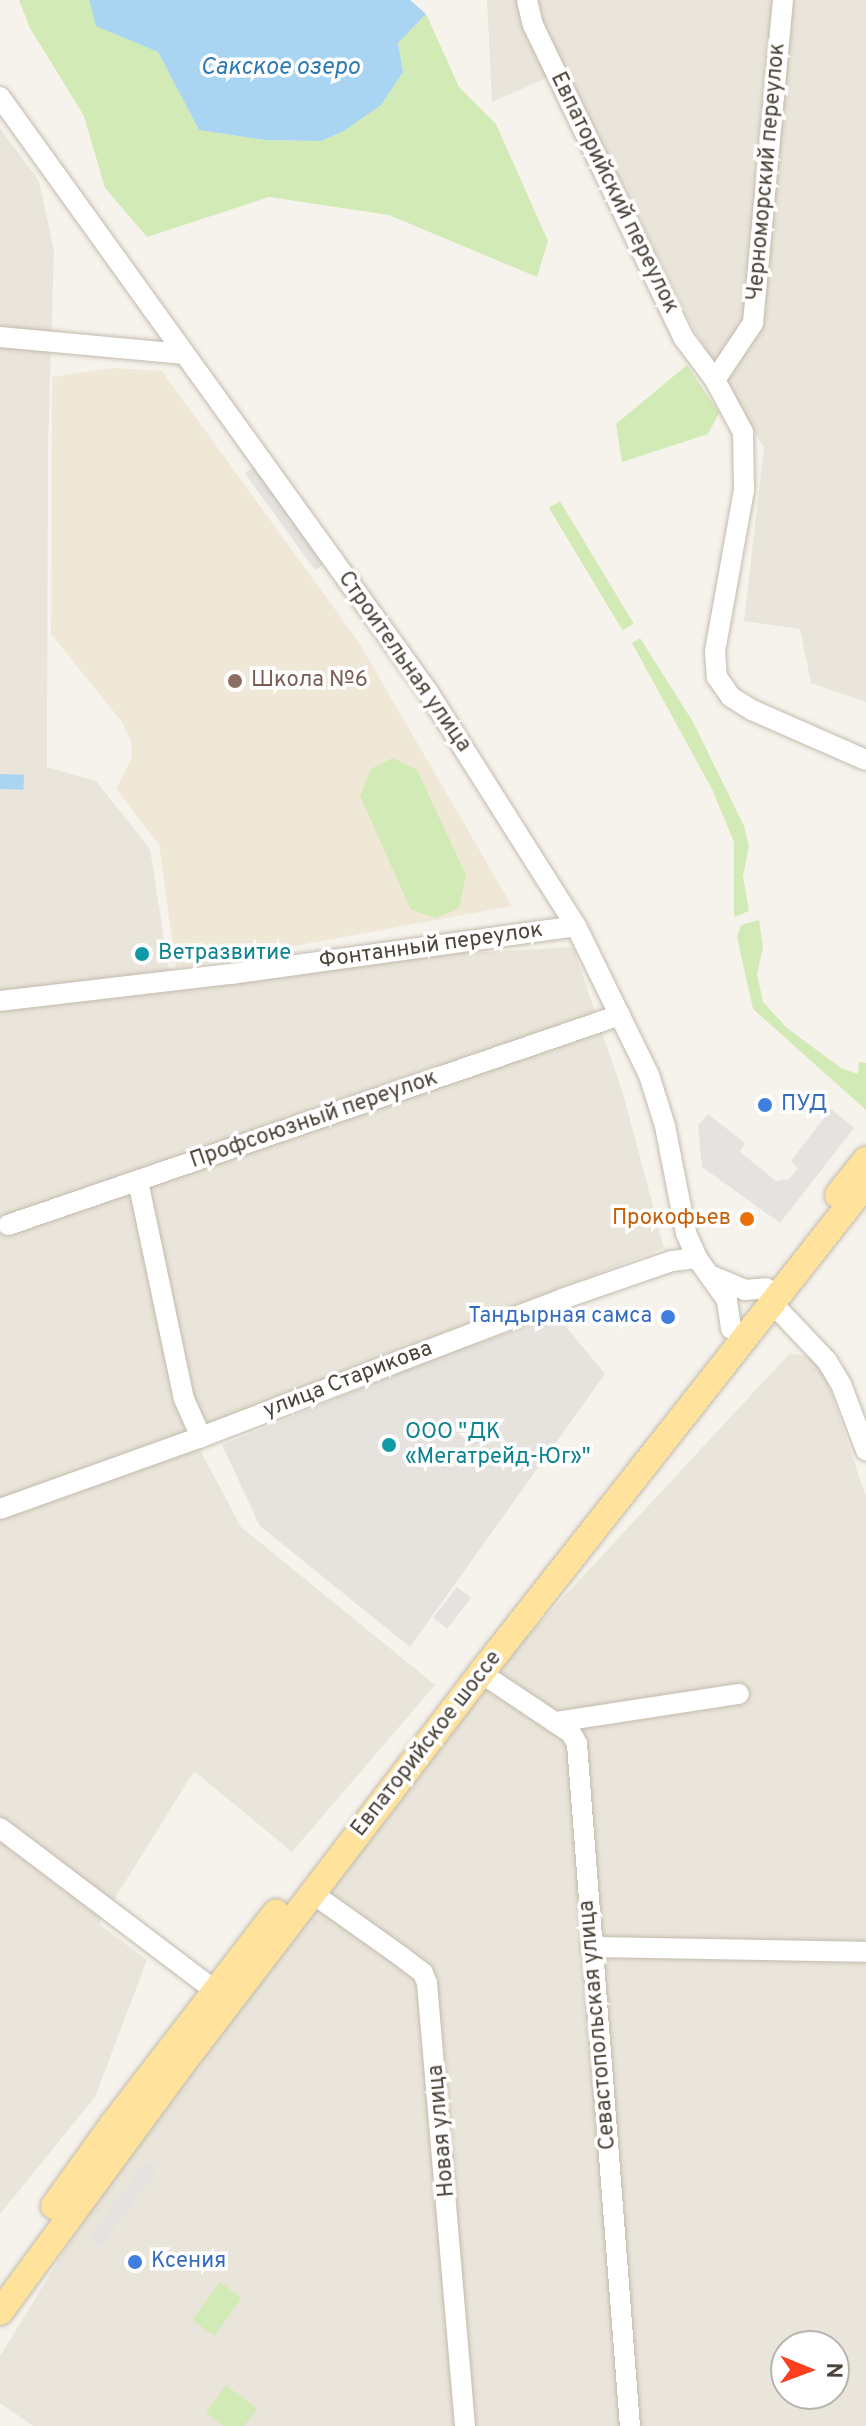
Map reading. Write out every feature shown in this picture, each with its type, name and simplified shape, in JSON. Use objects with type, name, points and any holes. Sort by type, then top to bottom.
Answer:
[{"type":"main road","name":"Евпаторийское шоссе","points":[[0,2312],[45,2247],[312,1893],[770,1296],[866,1160]]},
{"type":"main road","name":"Евпаторийское шоссе","points":[[0,2282],[113,2124],[451,1683],[731,1329],[770,1296],[866,1184]]},
{"type":"street","name":"Евпаторийский переулок","points":[[527,0],[533,25],[683,337],[715,380],[739,420],[745,458],[744,490],[715,651],[717,677],[731,697],[752,710],[865,756]]},
{"type":"street","name":"Черноморский переулок","points":[[715,380],[753,323],[783,0]]},
{"type":"street","name":"Строительная улица","points":[[0,97],[428,692],[576,926],[649,1075],[665,1126],[686,1233],[697,1258],[727,1300],[731,1329]]},
{"type":"street","points":[[0,337],[182,354]]},
{"type":"street","name":"Фонтанный переулок","points":[[0,1001],[231,974],[576,926]]},
{"type":"street","name":"Профсоюзный переулок","points":[[8,1225],[620,1015]]},
{"type":"street","points":[[138,1181],[184,1399],[201,1437]]},
{"type":"street","name":"улица Старикова","points":[[0,1509],[201,1437],[562,1299],[672,1261],[697,1258]]},
{"type":"street","points":[[712,1276],[745,1290],[770,1296],[827,1361],[841,1384],[866,1450]]},
{"type":"street","name":"Севастопольская улица","points":[[481,1673],[571,1733],[577,1744],[630,2426]]},
{"type":"street","points":[[555,1722],[739,1694]]},
{"type":"street","points":[[0,1828],[214,1990]]},
{"type":"street","name":"Новая улица","points":[[312,1893],[423,1973],[427,1983],[465,2426]]},
{"type":"street","points":[[591,1947],[866,1952]]},
{"type":"shaded area","points":[[487,0],[866,0],[866,702],[811,683],[800,629],[744,621],[764,448],[692,326],[565,70],[492,102]]},
{"type":"shaded area","points":[[0,128],[39,181],[54,250],[48,449],[47,767],[96,781],[150,849],[169,970],[573,947],[624,1097],[664,1248],[190,1431],[241,1527],[435,1685],[292,1852],[194,1771],[99,1924],[147,1960],[95,2097],[0,2214]]},
{"type":"shaded area","name":"Школа №6","points":[[113,368],[162,371],[358,641],[512,906],[176,968],[159,845],[116,789],[132,757],[131,741],[122,722],[51,634],[52,377]]},
{"type":"shaded area","points":[[256,465],[327,562],[315,570],[245,473]]},
{"type":"shaded area","points":[[831,1109],[854,1128],[780,1223],[702,1167],[698,1125],[708,1114],[745,1143],[740,1152],[776,1181],[789,1179],[798,1168],[791,1161]]},
{"type":"shaded area","points":[[557,1316],[605,1374],[410,1647],[260,1526],[222,1445],[448,1353]]},
{"type":"shaded area","points":[[790,1353],[820,1359],[866,1497],[866,2426],[33,2426],[0,2403],[0,2356],[150,2111],[509,1656]]},
{"type":"shaded area","points":[[457,1587],[471,1598],[447,1629],[433,1618]]},
{"type":"shaded area","points":[[145,2162],[156,2170],[100,2247],[89,2239]]},
{"type":"green space","points":[[19,0],[89,0],[97,26],[158,52],[199,130],[265,140],[321,141],[344,131],[381,105],[403,72],[398,43],[426,14],[459,87],[496,124],[548,241],[537,277],[389,215],[269,197],[147,237],[105,188],[84,116],[30,28]]},
{"type":"green space","points":[[687,365],[719,413],[708,434],[622,462],[616,424]]},
{"type":"green space","points":[[560,501],[634,624],[623,630],[549,508]]},
{"type":"green space","points":[[640,638],[693,722],[744,826],[749,846],[743,876],[749,911],[734,917],[734,842],[712,789],[632,643]]},
{"type":"green space","points":[[393,758],[417,770],[466,875],[459,908],[436,918],[411,910],[360,796],[371,769]]},
{"type":"green space","points":[[759,920],[763,947],[757,974],[763,1002],[787,1028],[841,1068],[858,1074],[859,1062],[866,1063],[866,1110],[753,1009],[737,937],[741,925]]},
{"type":"green space","points":[[220,2282],[242,2298],[214,2336],[192,2320]]},
{"type":"green space","points":[[226,2385],[257,2409],[244,2426],[224,2426],[206,2412]]},
{"type":"water","name":"Сакское озеро","points":[[89,0],[410,0],[426,14],[398,43],[403,72],[381,105],[344,131],[321,141],[265,140],[199,130],[158,52],[96,26]]},
{"type":"water","points":[[0,774],[24,775],[23,790],[0,789]]},
{"type":"place","name":"Школа №6","points":[[235,681]]},
{"type":"place","name":"Ветразвитие","points":[[142,954]]},
{"type":"place","name":"ПУД","points":[[765,1105]]},
{"type":"place","name":"Прокофьев","points":[[747,1219]]},
{"type":"place","name":"Тандырная самса","points":[[668,1317]]},
{"type":"place","name":"ООО \"ДК «Мегатрейд-Юг»\"","points":[[389,1445]]},
{"type":"place","name":"Ксения","points":[[135,2262]]}]
